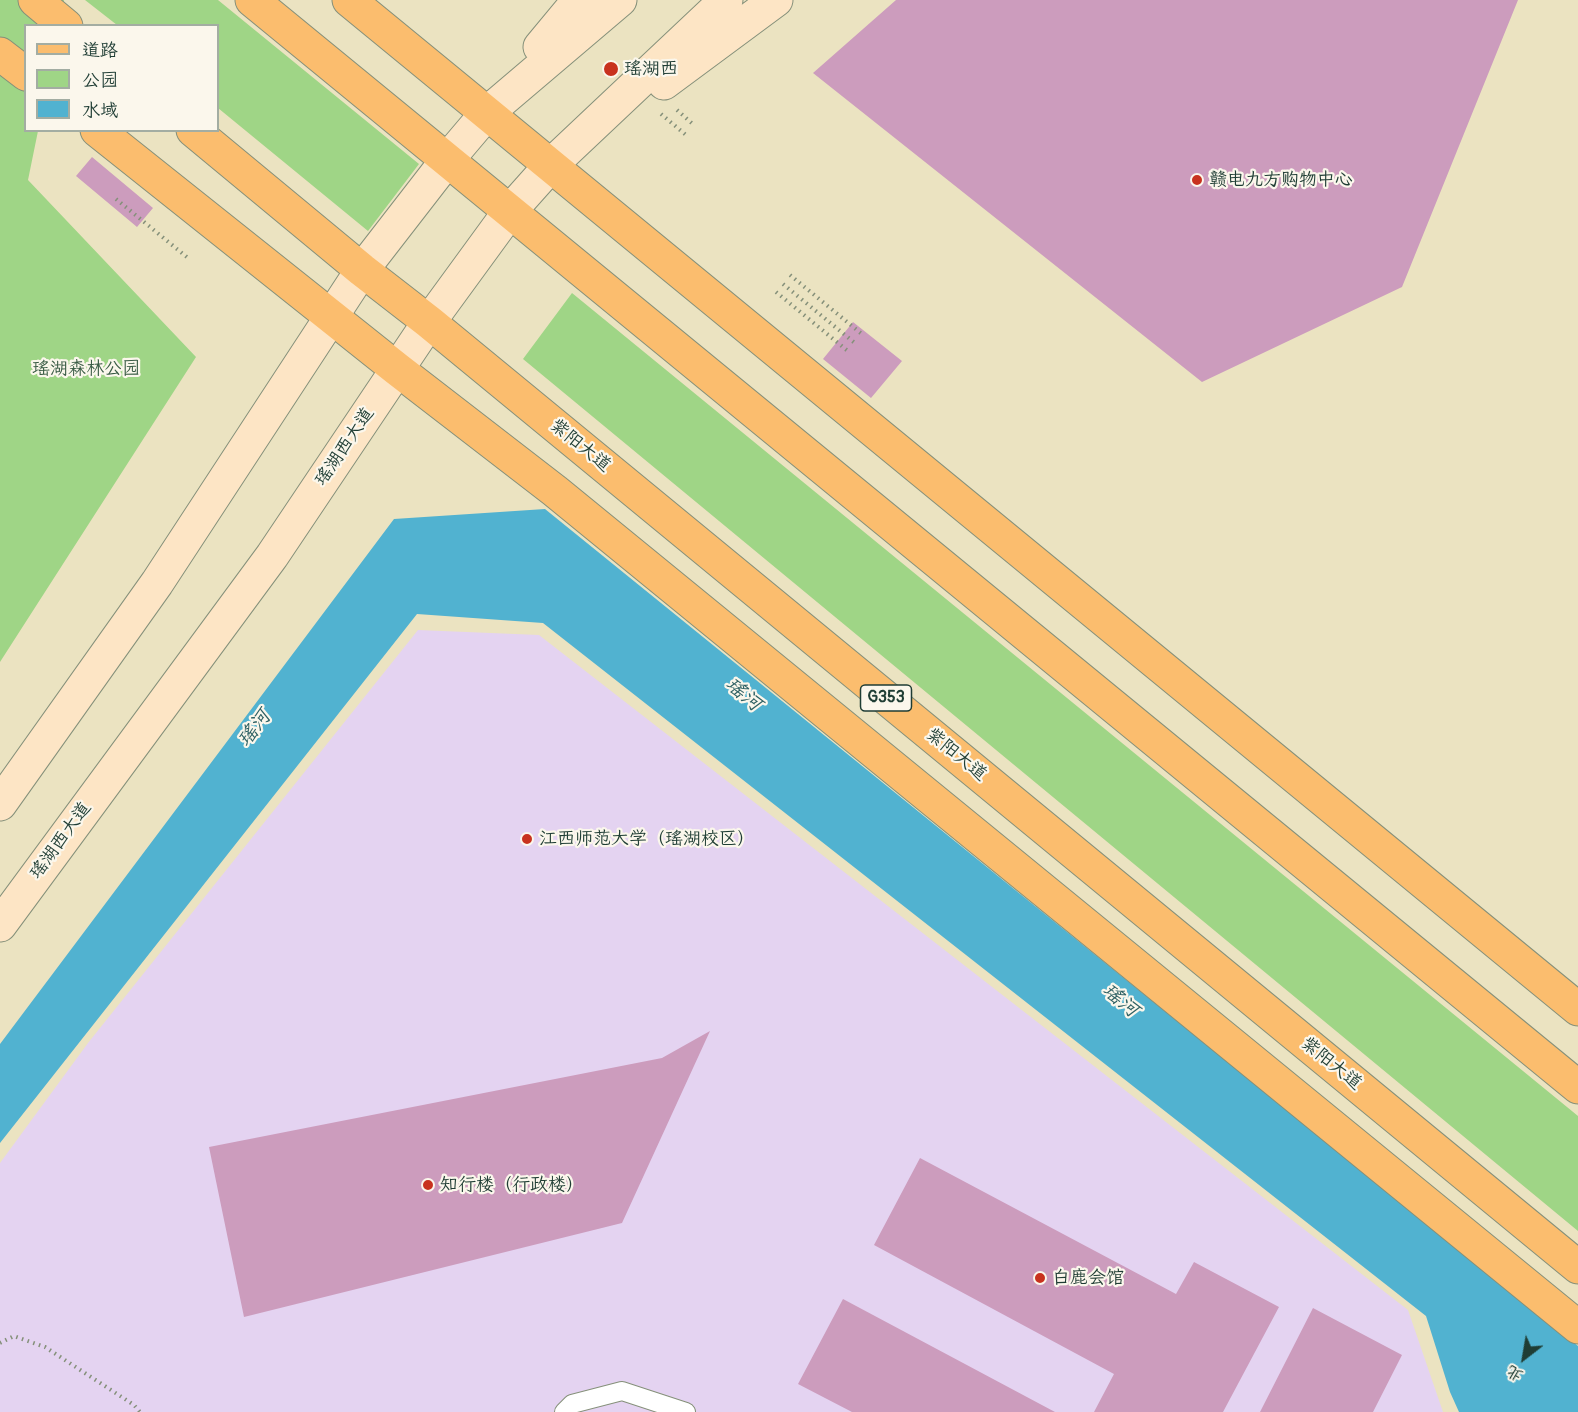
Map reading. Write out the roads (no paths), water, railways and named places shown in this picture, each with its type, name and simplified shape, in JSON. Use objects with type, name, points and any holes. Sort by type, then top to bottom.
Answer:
[{"type":"main road","points":[[35,0],[64,24]]},
{"type":"main road","points":[[252,0],[1578,1087]]},
{"type":"main road","points":[[349,0],[1578,1009]]},
{"type":"main road","points":[[0,804],[157,583],[362,270],[447,159],[579,0]]},
{"type":"main road","points":[[487,113],[620,0]]},
{"type":"main road","name":"瑶湖西大道","points":[[0,925],[272,556],[429,322],[510,212],[551,165],[726,0]]},
{"type":"main road","points":[[551,165],[776,0]]},
{"type":"main road","points":[[0,54],[24,72]]},
{"type":"main road","points":[[100,132],[331,317],[555,491],[1578,1327]]},
{"type":"main road","name":"紫阳大道","points":[[195,132],[1578,1267]]},
{"type":"lane","points":[[564,1412],[572,1404],[622,1391],[686,1412]]},
{"type":"water","name":"瑶河","points":[[545,509],[1578,1346],[1578,1412],[1459,1412],[1450,1392],[1426,1316],[543,623],[417,614],[0,1143],[0,1044],[394,519]]},
{"type":"place","name":"瑶湖西","points":[[611,69]]},
{"type":"place","name":"赣电九方购物中心","points":[[1197,180]]},
{"type":"place","name":"江西师范大学（瑶湖校区）","points":[[527,839]]},
{"type":"place","name":"知行楼（行政楼）","points":[[428,1185]]},
{"type":"place","name":"白鹿会馆","points":[[1040,1278]]},
{"type":"park label","name":"瑶湖森林公园","points":[[86,369]]}]
